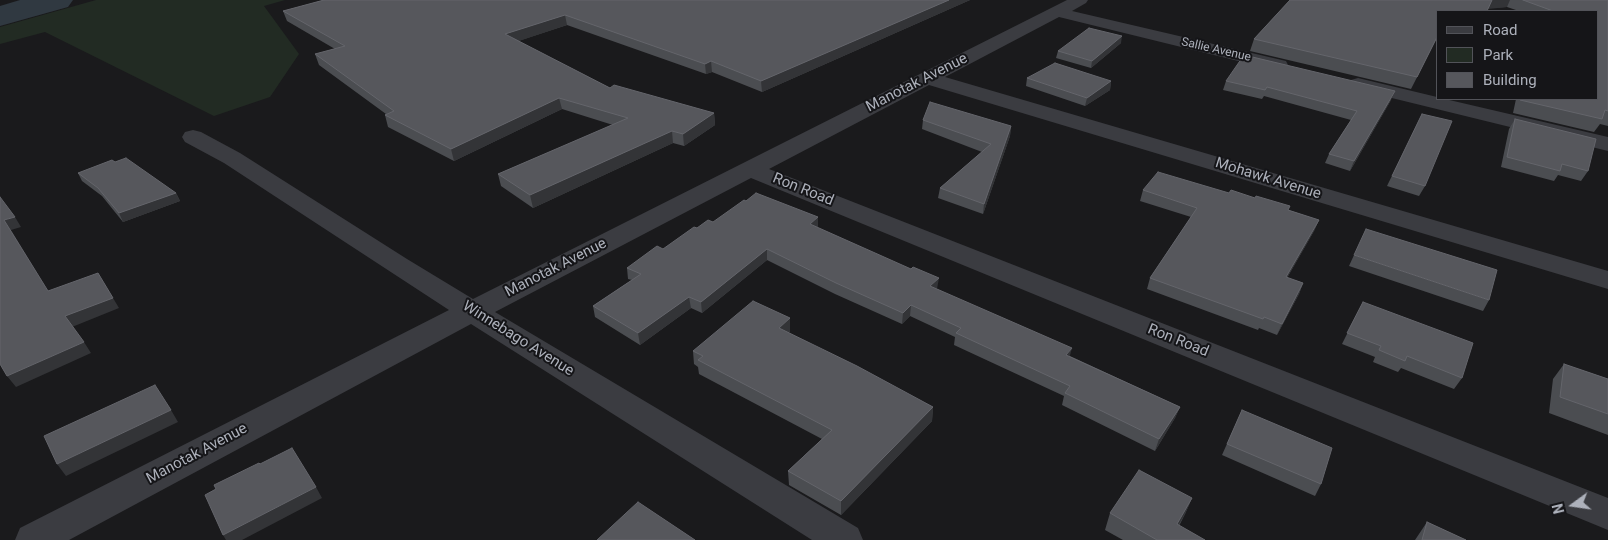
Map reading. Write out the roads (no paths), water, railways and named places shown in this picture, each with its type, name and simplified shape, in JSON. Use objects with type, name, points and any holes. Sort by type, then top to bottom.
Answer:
[{"type":"street","name":"Sallie Avenue","points":[[1069,6],[1294,69]]},
{"type":"street","name":"Manotak Avenue","points":[[34,540],[472,311],[1069,6]]},
{"type":"street","name":"Mohawk Avenue","points":[[927,78],[1608,280]]},
{"type":"street","points":[[1342,80],[1608,144]]},
{"type":"street","name":"Winnebago Avenue","points":[[193,137],[232,158],[397,265],[844,540]]},
{"type":"street","name":"Ron Road","points":[[749,169],[1608,514]]},
{"type":"waterway","points":[[0,16],[57,0]]}]
